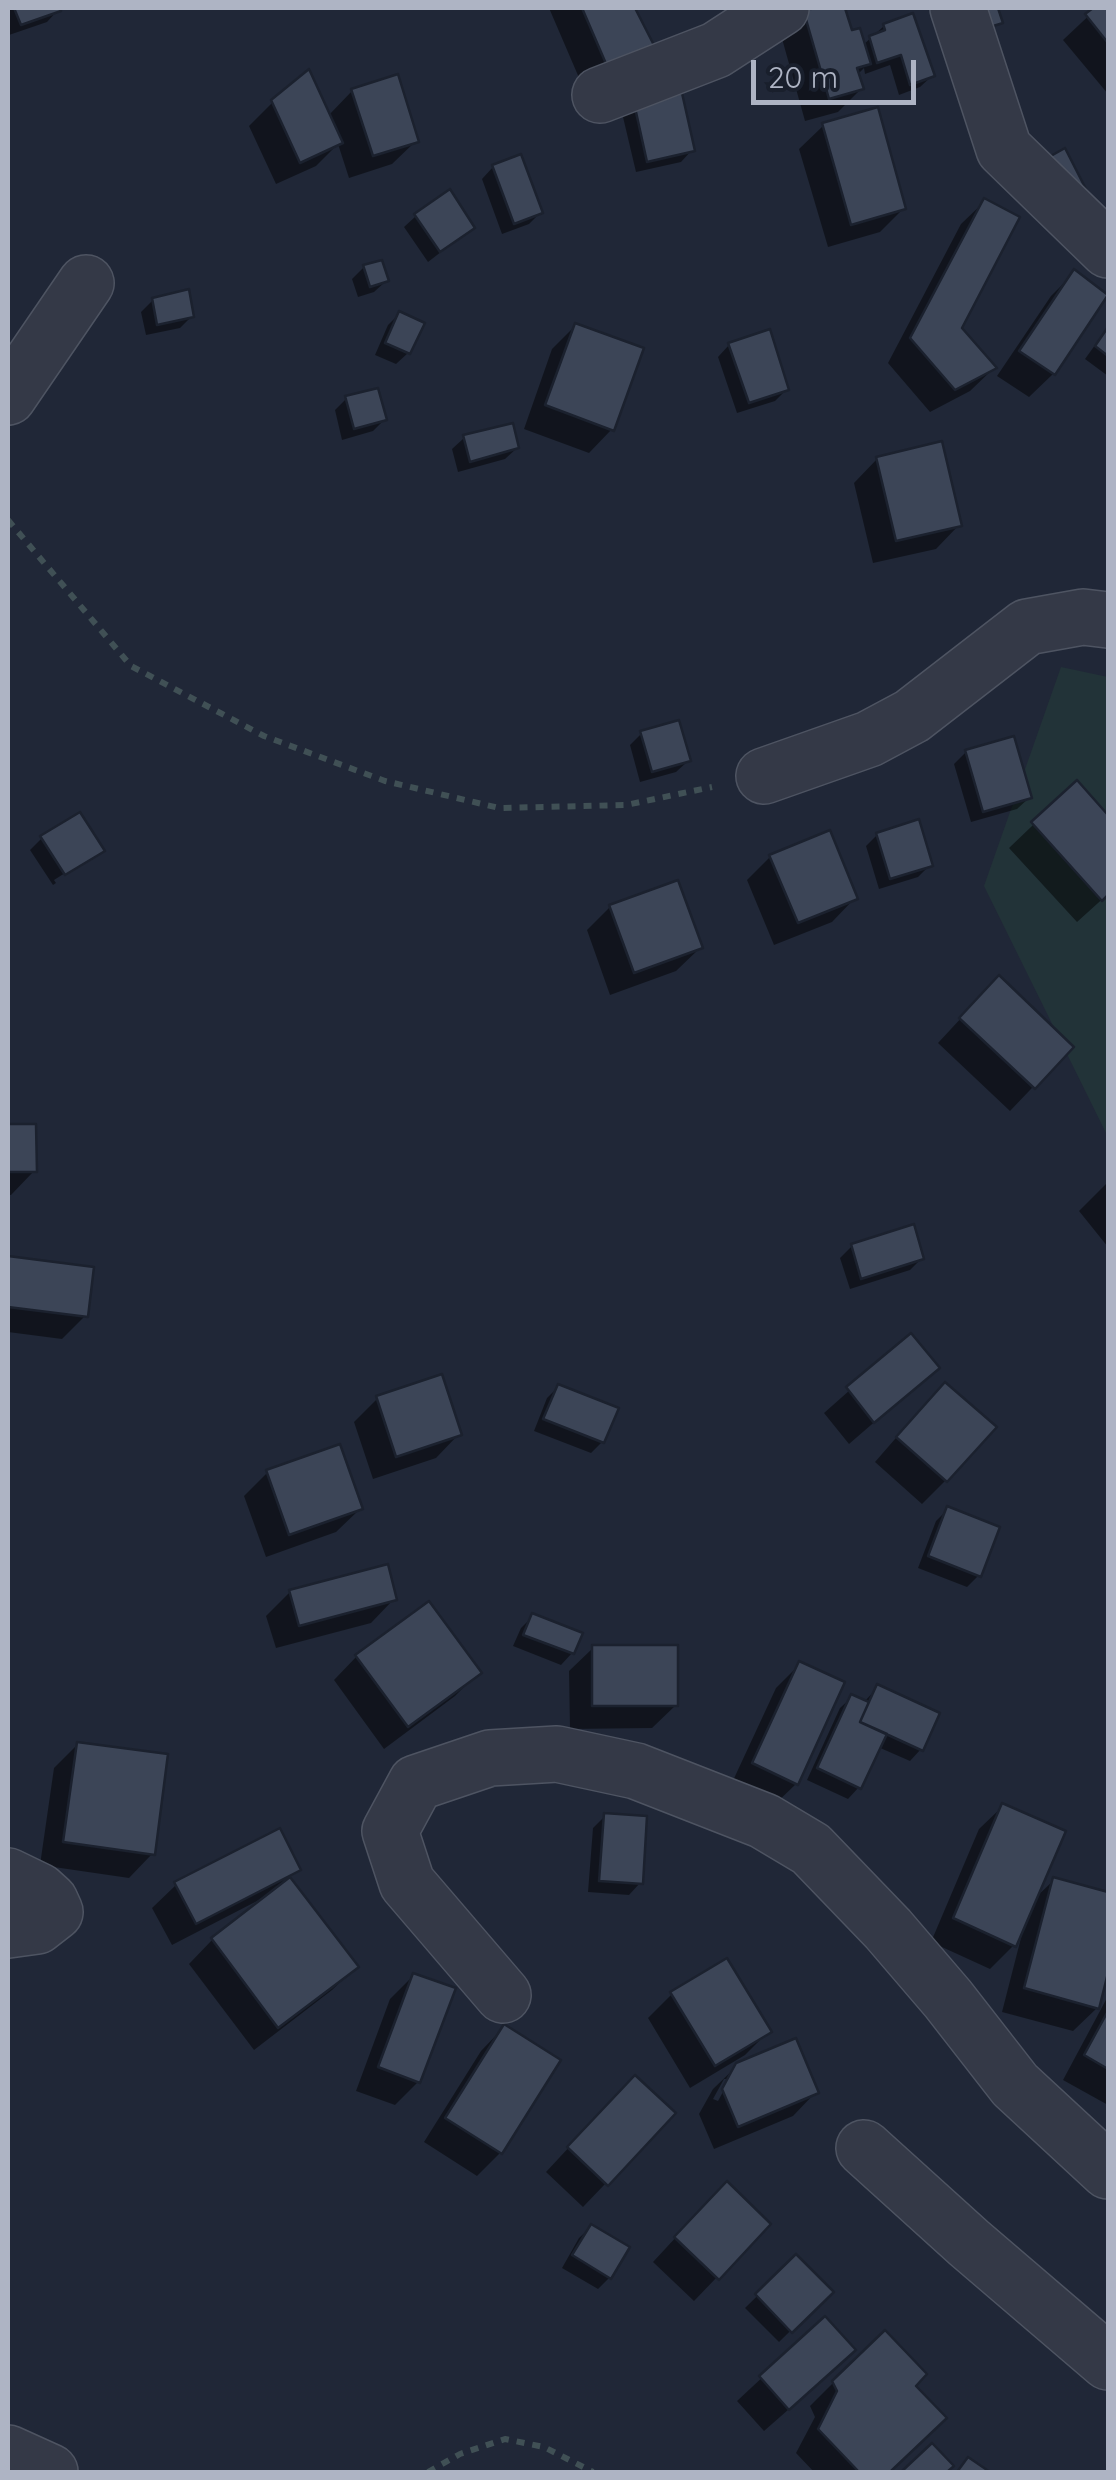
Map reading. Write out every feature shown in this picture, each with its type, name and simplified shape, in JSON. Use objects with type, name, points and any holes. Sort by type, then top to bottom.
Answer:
[{"type":"street","points":[[600,95],[716,50],[781,8]]},
{"type":"street","points":[[958,8],[1004,148],[1108,250]]},
{"type":"street","points":[[8,396],[86,283]]},
{"type":"street","points":[[764,776],[868,740],[912,716],[1027,627],[1084,616],[1108,620]]},
{"type":"street","points":[[503,1994],[407,1883],[390,1831],[416,1783],[490,1758],[557,1754],[636,1771],[764,1820],[811,1849],[888,1928],[1015,2085],[1108,2172]]},
{"type":"street","points":[[8,1876],[40,1891],[50,1900],[54,1912],[37,1926],[8,1930]]},
{"type":"street","points":[[864,2148],[1108,2362]]},
{"type":"street","points":[[8,2453],[50,2472]]},
{"type":"path","points":[[8,520],[131,666],[264,736],[385,782],[500,808],[626,805],[764,776]]},
{"type":"path","points":[[428,2472],[460,2454],[506,2440],[544,2447],[593,2472]]},
{"type":"shaded area","points":[[1061,667],[1108,677],[1108,1137],[984,886]]},
{"type":"building","points":[[14,8],[60,8],[61,11],[21,25]]},
{"type":"building","points":[[582,8],[635,8],[658,53],[610,73]]},
{"type":"building","points":[[845,8],[852,30],[860,28],[871,64],[857,68],[864,89],[829,99],[803,9]]},
{"type":"building","points":[[970,8],[998,8],[1003,23],[977,31]]},
{"type":"building","points":[[1093,8],[1108,8],[1108,43],[1085,14]]},
{"type":"building","points":[[913,13],[935,76],[910,85],[901,55],[877,63],[869,36],[885,30],[883,24]]},
{"type":"building","points":[[309,69],[343,143],[300,163],[271,100]]},
{"type":"building","points":[[398,74],[419,142],[373,156],[351,89]]},
{"type":"building","points":[[682,93],[695,151],[647,162],[634,103]]},
{"type":"building","points":[[878,107],[906,209],[851,225],[822,123]]},
{"type":"building","points":[[1065,148],[1092,201],[1033,166]]},
{"type":"building","points":[[521,154],[543,213],[514,224],[492,165]]},
{"type":"building","points":[[450,189],[475,228],[440,252],[414,214]]},
{"type":"building","points":[[984,198],[1020,217],[962,328],[997,368],[955,390],[910,338]]},
{"type":"building","points":[[382,260],[389,281],[370,287],[363,265]]},
{"type":"building","points":[[1074,269],[1108,295],[1055,375],[1019,351]]},
{"type":"building","points":[[189,289],[194,317],[157,325],[152,298]]},
{"type":"building","points":[[399,311],[425,323],[410,354],[385,343]]},
{"type":"building","points":[[575,323],[644,348],[614,431],[545,405]]},
{"type":"building","points":[[1108,327],[1108,356],[1095,346]]},
{"type":"building","points":[[770,329],[789,390],[749,403],[728,343]]},
{"type":"building","points":[[378,388],[387,420],[354,429],[345,396]]},
{"type":"building","points":[[513,423],[519,448],[470,462],[463,435]]},
{"type":"building","points":[[942,441],[962,526],[896,541],[876,457]]},
{"type":"building","points":[[679,720],[691,761],[652,772],[640,731]]},
{"type":"building","points":[[1014,736],[1032,798],[983,812],[965,750]]},
{"type":"building","points":[[1077,780],[1108,815],[1108,895],[1102,901],[1031,822]]},
{"type":"building","points":[[80,812],[105,851],[65,875],[40,836]]},
{"type":"building","points":[[919,819],[933,866],[890,879],[876,833]]},
{"type":"building","points":[[830,830],[858,899],[798,923],[769,855]]},
{"type":"building","points":[[678,880],[703,948],[634,973],[609,905]]},
{"type":"building","points":[[999,975],[1074,1047],[1035,1089],[959,1018]]},
{"type":"building","points":[[8,1124],[36,1124],[37,1172],[8,1172]]},
{"type":"building","points":[[914,1224],[924,1259],[861,1279],[851,1244]]},
{"type":"building","points":[[8,1256],[94,1267],[88,1317],[8,1307]]},
{"type":"building","points":[[911,1333],[940,1368],[874,1423],[846,1387]]},
{"type":"building","points":[[442,1374],[462,1435],[396,1457],[376,1396]]},
{"type":"building","points":[[945,1382],[997,1427],[947,1482],[896,1437]]},
{"type":"building","points":[[558,1384],[619,1408],[604,1443],[543,1419]]},
{"type":"building","points":[[340,1444],[363,1509],[289,1535],[266,1470]]},
{"type":"building","points":[[947,1506],[1000,1527],[981,1577],[928,1556]]},
{"type":"building","points":[[388,1564],[397,1600],[299,1626],[289,1590]]},
{"type":"building","points":[[429,1601],[482,1673],[408,1727],[355,1655]]},
{"type":"building","points":[[532,1613],[583,1633],[574,1654],[523,1635]]},
{"type":"building","points":[[592,1645],[678,1645],[678,1706],[592,1706]]},
{"type":"building","points":[[799,1661],[845,1682],[798,1785],[752,1763]]},
{"type":"building","points":[[877,1684],[940,1713],[923,1751],[860,1722]]},
{"type":"building","points":[[851,1694],[869,1702],[860,1722],[887,1734],[861,1789],[817,1768]]},
{"type":"building","points":[[77,1742],[168,1754],[155,1855],[63,1842]]},
{"type":"building","points":[[1002,1803],[1066,1831],[1016,1947],[953,1918]]},
{"type":"building","points":[[604,1813],[647,1816],[643,1884],[599,1881]]},
{"type":"building","points":[[280,1828],[301,1870],[196,1924],[174,1882]]},
{"type":"building","points":[[290,1877],[359,1967],[278,2028],[211,1938]]},
{"type":"building","points":[[1053,1877],[1108,1892],[1108,1973],[1099,2009],[1024,1988]]},
{"type":"building","points":[[727,1958],[772,2032],[715,2066],[670,1992]]},
{"type":"building","points":[[413,1973],[456,1988],[420,2083],[378,2067]]},
{"type":"building","points":[[1108,2011],[1108,2069],[1084,2055]]},
{"type":"building","points":[[504,2024],[561,2060],[502,2154],[445,2118]]},
{"type":"building","points":[[796,2038],[819,2093],[738,2127],[722,2089],[736,2063]]},
{"type":"building","points":[[635,2075],[676,2113],[608,2186],[567,2147]]},
{"type":"building","points":[[727,2181],[771,2224],[719,2280],[674,2237]]},
{"type":"building","points":[[591,2224],[630,2247],[611,2279],[572,2255]]},
{"type":"building","points":[[796,2254],[834,2292],[792,2333],[755,2294]]},
{"type":"building","points":[[825,2316],[856,2350],[789,2410],[759,2376]]},
{"type":"building","points":[[885,2330],[927,2374],[916,2386],[947,2418],[890,2472],[859,2472],[818,2429],[837,2391],[832,2381]]},
{"type":"building","points":[[932,2443],[954,2466],[947,2472],[901,2472]]},
{"type":"building","points":[[968,2457],[990,2472],[957,2472]]}]
